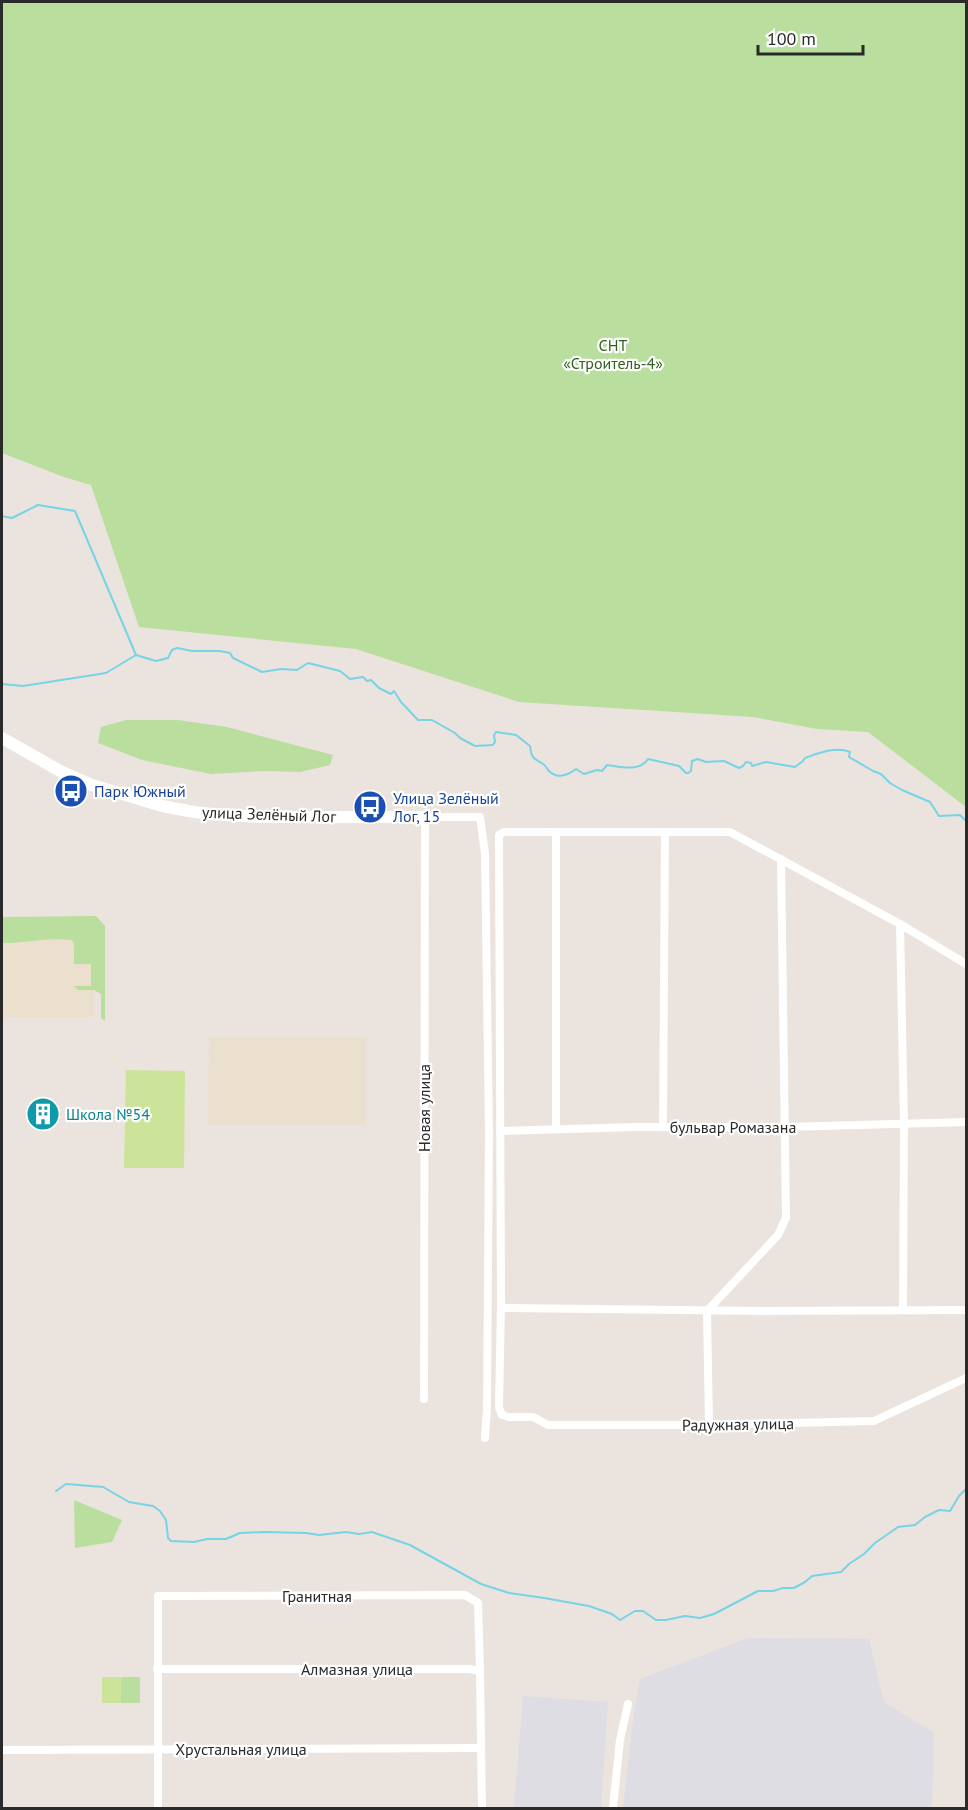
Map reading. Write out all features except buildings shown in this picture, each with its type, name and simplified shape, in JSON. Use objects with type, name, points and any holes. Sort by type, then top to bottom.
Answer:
[{"type":"street","name":"улица Зелёный Лог","points":[[2,738],[62,772],[92,785],[162,806],[194,812],[260,817],[480,818],[485,853],[489,1133],[485,1438]]},
{"type":"street","name":"Новая улица","points":[[424,1399],[425,817]]},
{"type":"street","points":[[966,964],[900,924],[730,832],[504,832],[499,835],[501,1308],[707,1311],[966,1310]]},
{"type":"street","points":[[556,832],[556,1129]]},
{"type":"street","points":[[663,1127],[665,832]]},
{"type":"street","points":[[709,1425],[707,1311],[778,1235],[786,1218],[781,859]]},
{"type":"street","points":[[900,924],[904,1123],[903,1310]]},
{"type":"street","name":"бульвар Ромазана","points":[[500,1131],[966,1122]]},
{"type":"street","name":"Радужная улица","points":[[501,1308],[500,1407],[502,1415],[532,1417],[549,1425],[709,1425],[874,1421],[966,1378]]},
{"type":"street","name":"Гранитная","points":[[157,1669],[158,1596],[465,1595],[478,1603],[480,1671]]},
{"type":"street","points":[[157,1669],[158,1809]]},
{"type":"street","name":"Алмазная улица","points":[[157,1669],[470,1669],[480,1671]]},
{"type":"street","points":[[480,1671],[482,1809]]},
{"type":"street","points":[[613,1809],[620,1740],[628,1704]]},
{"type":"street","name":"Хрустальная улица","points":[[2,1750],[481,1748]]},
{"type":"shaded area","points":[[2,929],[94,929],[94,1017],[2,1017]]},
{"type":"shaded area","points":[[209,1037],[366,1038],[366,1125],[208,1125]]},
{"type":"shaded area","points":[[748,1638],[869,1639],[884,1702],[934,1733],[932,1808],[623,1808],[640,1679]]},
{"type":"shaded area","points":[[523,1696],[608,1702],[601,1808],[514,1808]]},
{"type":"green space","name":"СНТ «Строитель-4»","points":[[2,2],[966,2],[966,807],[868,732],[817,729],[753,717],[519,702],[356,649],[139,627],[91,485],[2,453]]},
{"type":"green space","points":[[126,720],[178,720],[227,727],[333,755],[330,765],[300,772],[211,774],[142,760],[98,743],[101,727]]},
{"type":"green space","points":[[96,916],[105,926],[105,1021],[101,1018],[101,994],[94,990],[78,990],[74,986],[91,986],[91,964],[74,964],[72,940],[2,943],[2,917]]},
{"type":"green space","points":[[126,1070],[185,1071],[184,1168],[124,1168]]},
{"type":"green space","points":[[74,1500],[122,1520],[112,1542],[75,1548]]},
{"type":"green space","points":[[102,1677],[121,1677],[121,1703],[102,1703]]},
{"type":"green space","points":[[121,1677],[140,1677],[140,1703],[121,1703]]},
{"type":"waterway","points":[[2,516],[12,518],[38,505],[75,511],[136,655]]},
{"type":"waterway","points":[[2,684],[23,686],[106,673],[136,655],[156,661],[168,658],[172,650],[177,648],[230,653],[233,658],[262,672],[281,669],[297,670],[308,663],[340,671],[350,679],[363,677],[391,694],[394,691],[418,720],[432,720],[475,746],[493,745],[496,732],[516,735],[530,746],[533,757],[552,774],[559,776],[576,769],[584,774],[597,770],[602,771],[607,765],[635,767],[648,759],[679,766],[686,773],[691,771],[692,761],[698,759],[706,762],[724,761],[739,768],[746,762],[751,763],[752,766],[766,762],[795,767],[805,758],[828,751],[845,750],[850,752],[849,757],[881,774],[890,783],[930,802],[939,816],[960,815],[966,821]]},
{"type":"waterway","points":[[56,1491],[66,1484],[103,1487],[129,1502],[153,1506],[166,1520],[168,1538],[171,1541],[194,1542],[226,1539],[240,1533],[319,1535],[372,1532],[410,1545],[481,1584],[509,1593],[589,1606],[612,1614],[620,1620],[635,1611],[643,1611],[656,1620],[666,1620],[685,1616],[700,1618],[714,1614],[758,1591],[794,1588],[812,1576],[841,1572],[898,1527],[915,1525],[939,1510],[950,1511],[966,1489]]},
{"type":"place","name":"Парк Южный","points":[[71,791]]},
{"type":"place","name":"Улица Зелёный Лог, 15","points":[[370,807]]},
{"type":"place","name":"Школа №54","points":[[43,1114]]}]
